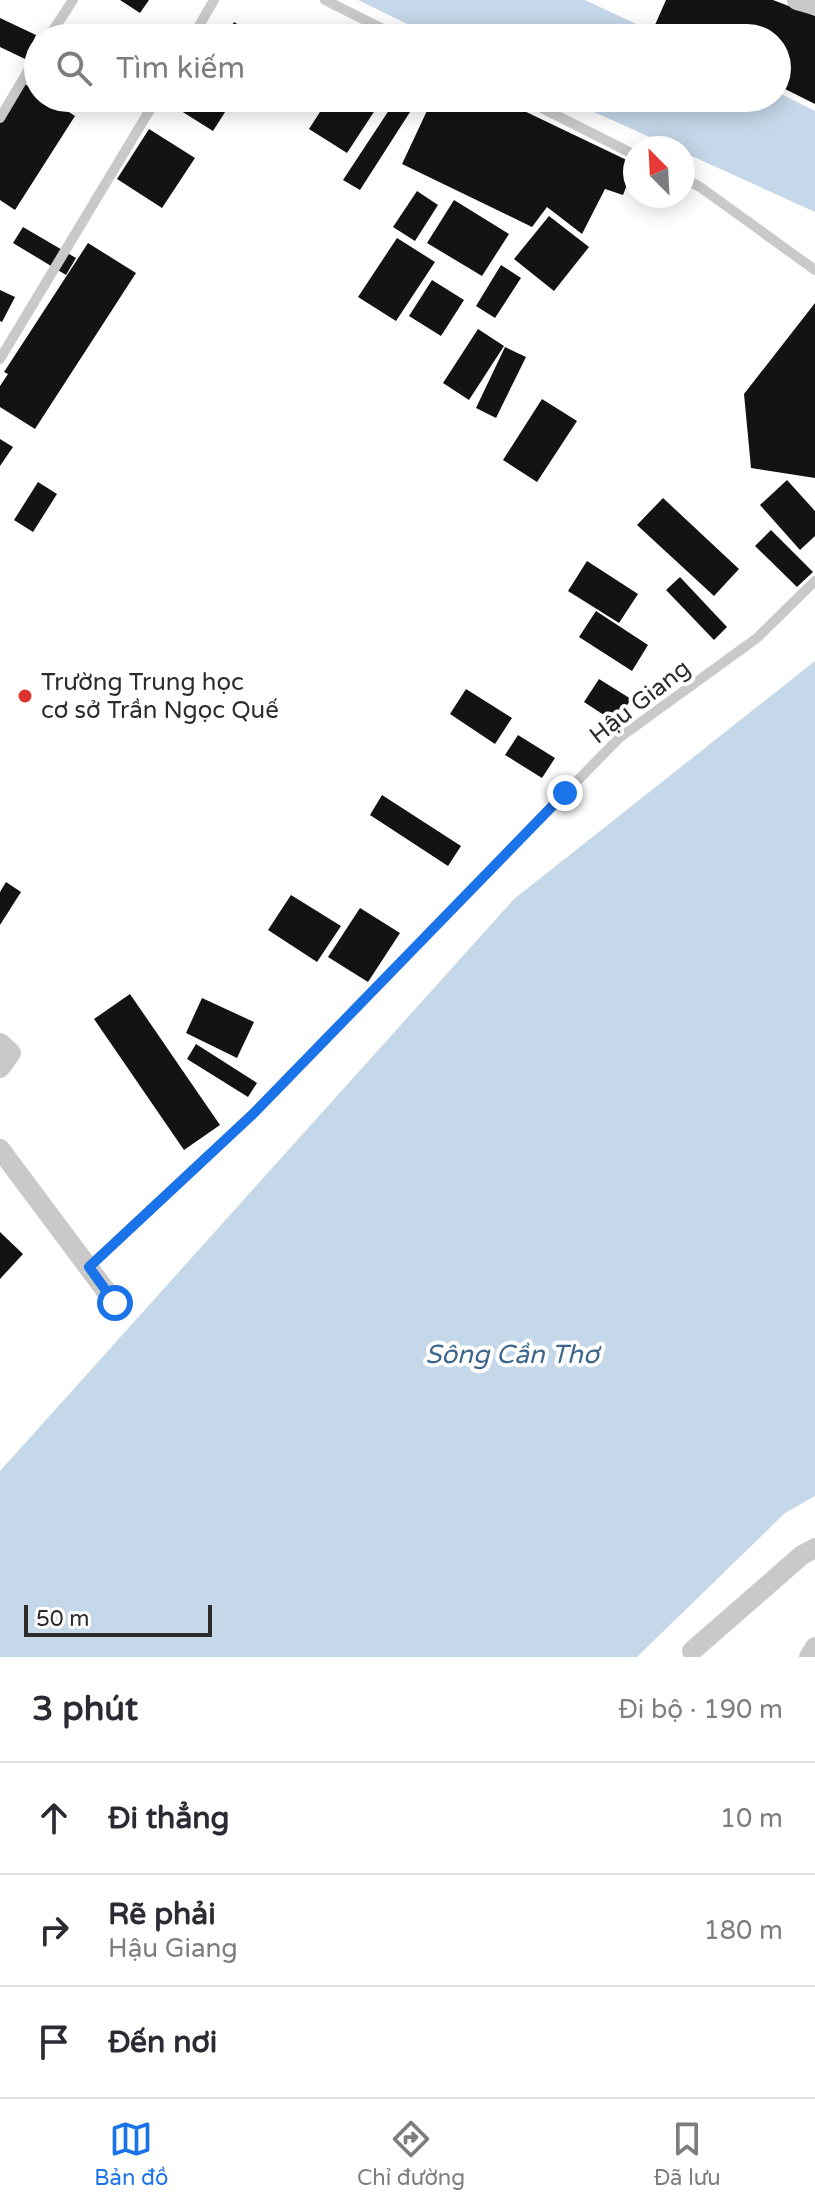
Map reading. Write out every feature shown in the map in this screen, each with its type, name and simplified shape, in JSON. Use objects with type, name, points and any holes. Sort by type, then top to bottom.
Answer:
[{"type":"street","points":[[797,0],[815,5]]},
{"type":"street","points":[[0,1043],[11,1053],[0,1068]]},
{"type":"street","points":[[0,1149],[115,1303]]},
{"type":"street","points":[[692,1651],[802,1555],[815,1548]]},
{"type":"street","points":[[809,1657],[815,1647]]},
{"type":"lane","points":[[57,24],[73,0]]},
{"type":"lane","points":[[200,24],[214,0]]},
{"type":"lane","points":[[325,0],[373,24]]},
{"type":"lane","points":[[0,118],[24,78]]},
{"type":"lane","points":[[0,359],[149,112]]},
{"type":"lane","points":[[550,112],[623,149]]},
{"type":"lane","points":[[695,184],[815,270]]},
{"type":"lane","name":"Hậu Giang","points":[[89,1267],[253,1114],[619,738],[757,638],[815,581]]},
{"type":"water","points":[[358,0],[585,0],[636,24],[407,24]]},
{"type":"water","points":[[791,99],[815,111],[815,212],[695,157],[695,136],[647,136],[594,112],[791,112]]},
{"type":"water","name":"Sông Cần Thơ","points":[[815,661],[815,1496],[785,1513],[637,1657],[0,1657],[0,1471],[514,899]]},
{"type":"building","points":[[120,0],[149,0],[140,13]]},
{"type":"building","points":[[666,0],[773,0],[815,16],[815,104],[791,92],[791,24],[655,24]]},
{"type":"building","points":[[0,18],[24,29],[24,59],[0,47]]},
{"type":"building","points":[[24,86],[24,112],[69,112],[75,116],[15,210],[0,200],[0,123]]},
{"type":"building","points":[[183,112],[225,112],[213,131]]},
{"type":"building","points":[[320,112],[374,112],[347,153],[309,129]]},
{"type":"building","points":[[388,112],[410,112],[360,190],[343,180]]},
{"type":"building","points":[[426,112],[526,112],[623,158],[623,195],[605,189],[582,234],[547,207],[532,227],[402,164]]},
{"type":"building","points":[[149,129],[195,158],[162,208],[117,179]]},
{"type":"building","points":[[417,191],[438,205],[415,241],[393,227]]},
{"type":"building","points":[[454,200],[509,234],[482,276],[427,243]]},
{"type":"building","points":[[549,216],[589,247],[554,291],[514,259]]},
{"type":"building","points":[[23,227],[76,258],[66,275],[13,243]]},
{"type":"building","points":[[397,238],[435,262],[396,321],[358,297]]},
{"type":"building","points":[[88,243],[136,273],[35,429],[0,407],[0,386],[8,374],[4,372]]},
{"type":"building","points":[[501,265],[521,278],[495,318],[476,306]]},
{"type":"building","points":[[432,280],[464,300],[441,336],[409,316]]},
{"type":"building","points":[[0,290],[15,297],[2,322],[0,321]]},
{"type":"building","points":[[815,303],[815,478],[751,468],[744,394]]},
{"type":"building","points":[[478,329],[504,346],[469,400],[443,383]]},
{"type":"building","points":[[505,347],[526,357],[496,418],[476,408]]},
{"type":"building","points":[[542,399],[577,421],[537,482],[503,460]]},
{"type":"building","points":[[0,439],[13,447],[0,466]]},
{"type":"building","points":[[787,480],[815,511],[815,536],[800,550],[760,505]]},
{"type":"building","points":[[38,482],[57,494],[33,532],[14,520]]},
{"type":"building","points":[[663,498],[739,569],[714,596],[637,525]]},
{"type":"building","points":[[771,530],[813,572],[797,587],[755,546]]},
{"type":"building","points":[[587,561],[638,594],[619,623],[568,591]]},
{"type":"building","points":[[680,577],[727,627],[714,640],[666,590]]},
{"type":"building","points":[[596,611],[648,645],[632,671],[579,637]]},
{"type":"building","points":[[599,679],[631,699],[616,723],[584,702]]},
{"type":"building","points":[[466,689],[512,718],[495,744],[450,714]]},
{"type":"building","points":[[518,735],[555,758],[542,778],[505,755]]},
{"type":"building","points":[[382,795],[461,846],[448,866],[370,815]]},
{"type":"building","points":[[6,882],[21,892],[0,925],[0,892]]},
{"type":"building","points":[[291,895],[341,926],[317,962],[268,930]]},
{"type":"building","points":[[360,908],[400,933],[368,982],[328,957]]},
{"type":"building","points":[[130,994],[220,1125],[184,1150],[94,1019]]},
{"type":"building","points":[[202,998],[254,1022],[237,1058],[186,1033]]},
{"type":"building","points":[[196,1044],[257,1083],[248,1097],[187,1059]]},
{"type":"building","points":[[0,1232],[23,1254],[0,1279]]},
{"type":"place","name":"Trường Trung học cơ sở Trần Ngọc Quế","points":[[25,696]]},
{"type":"route","points":[[115,1303],[89,1267],[253,1114],[565,793]]}]
